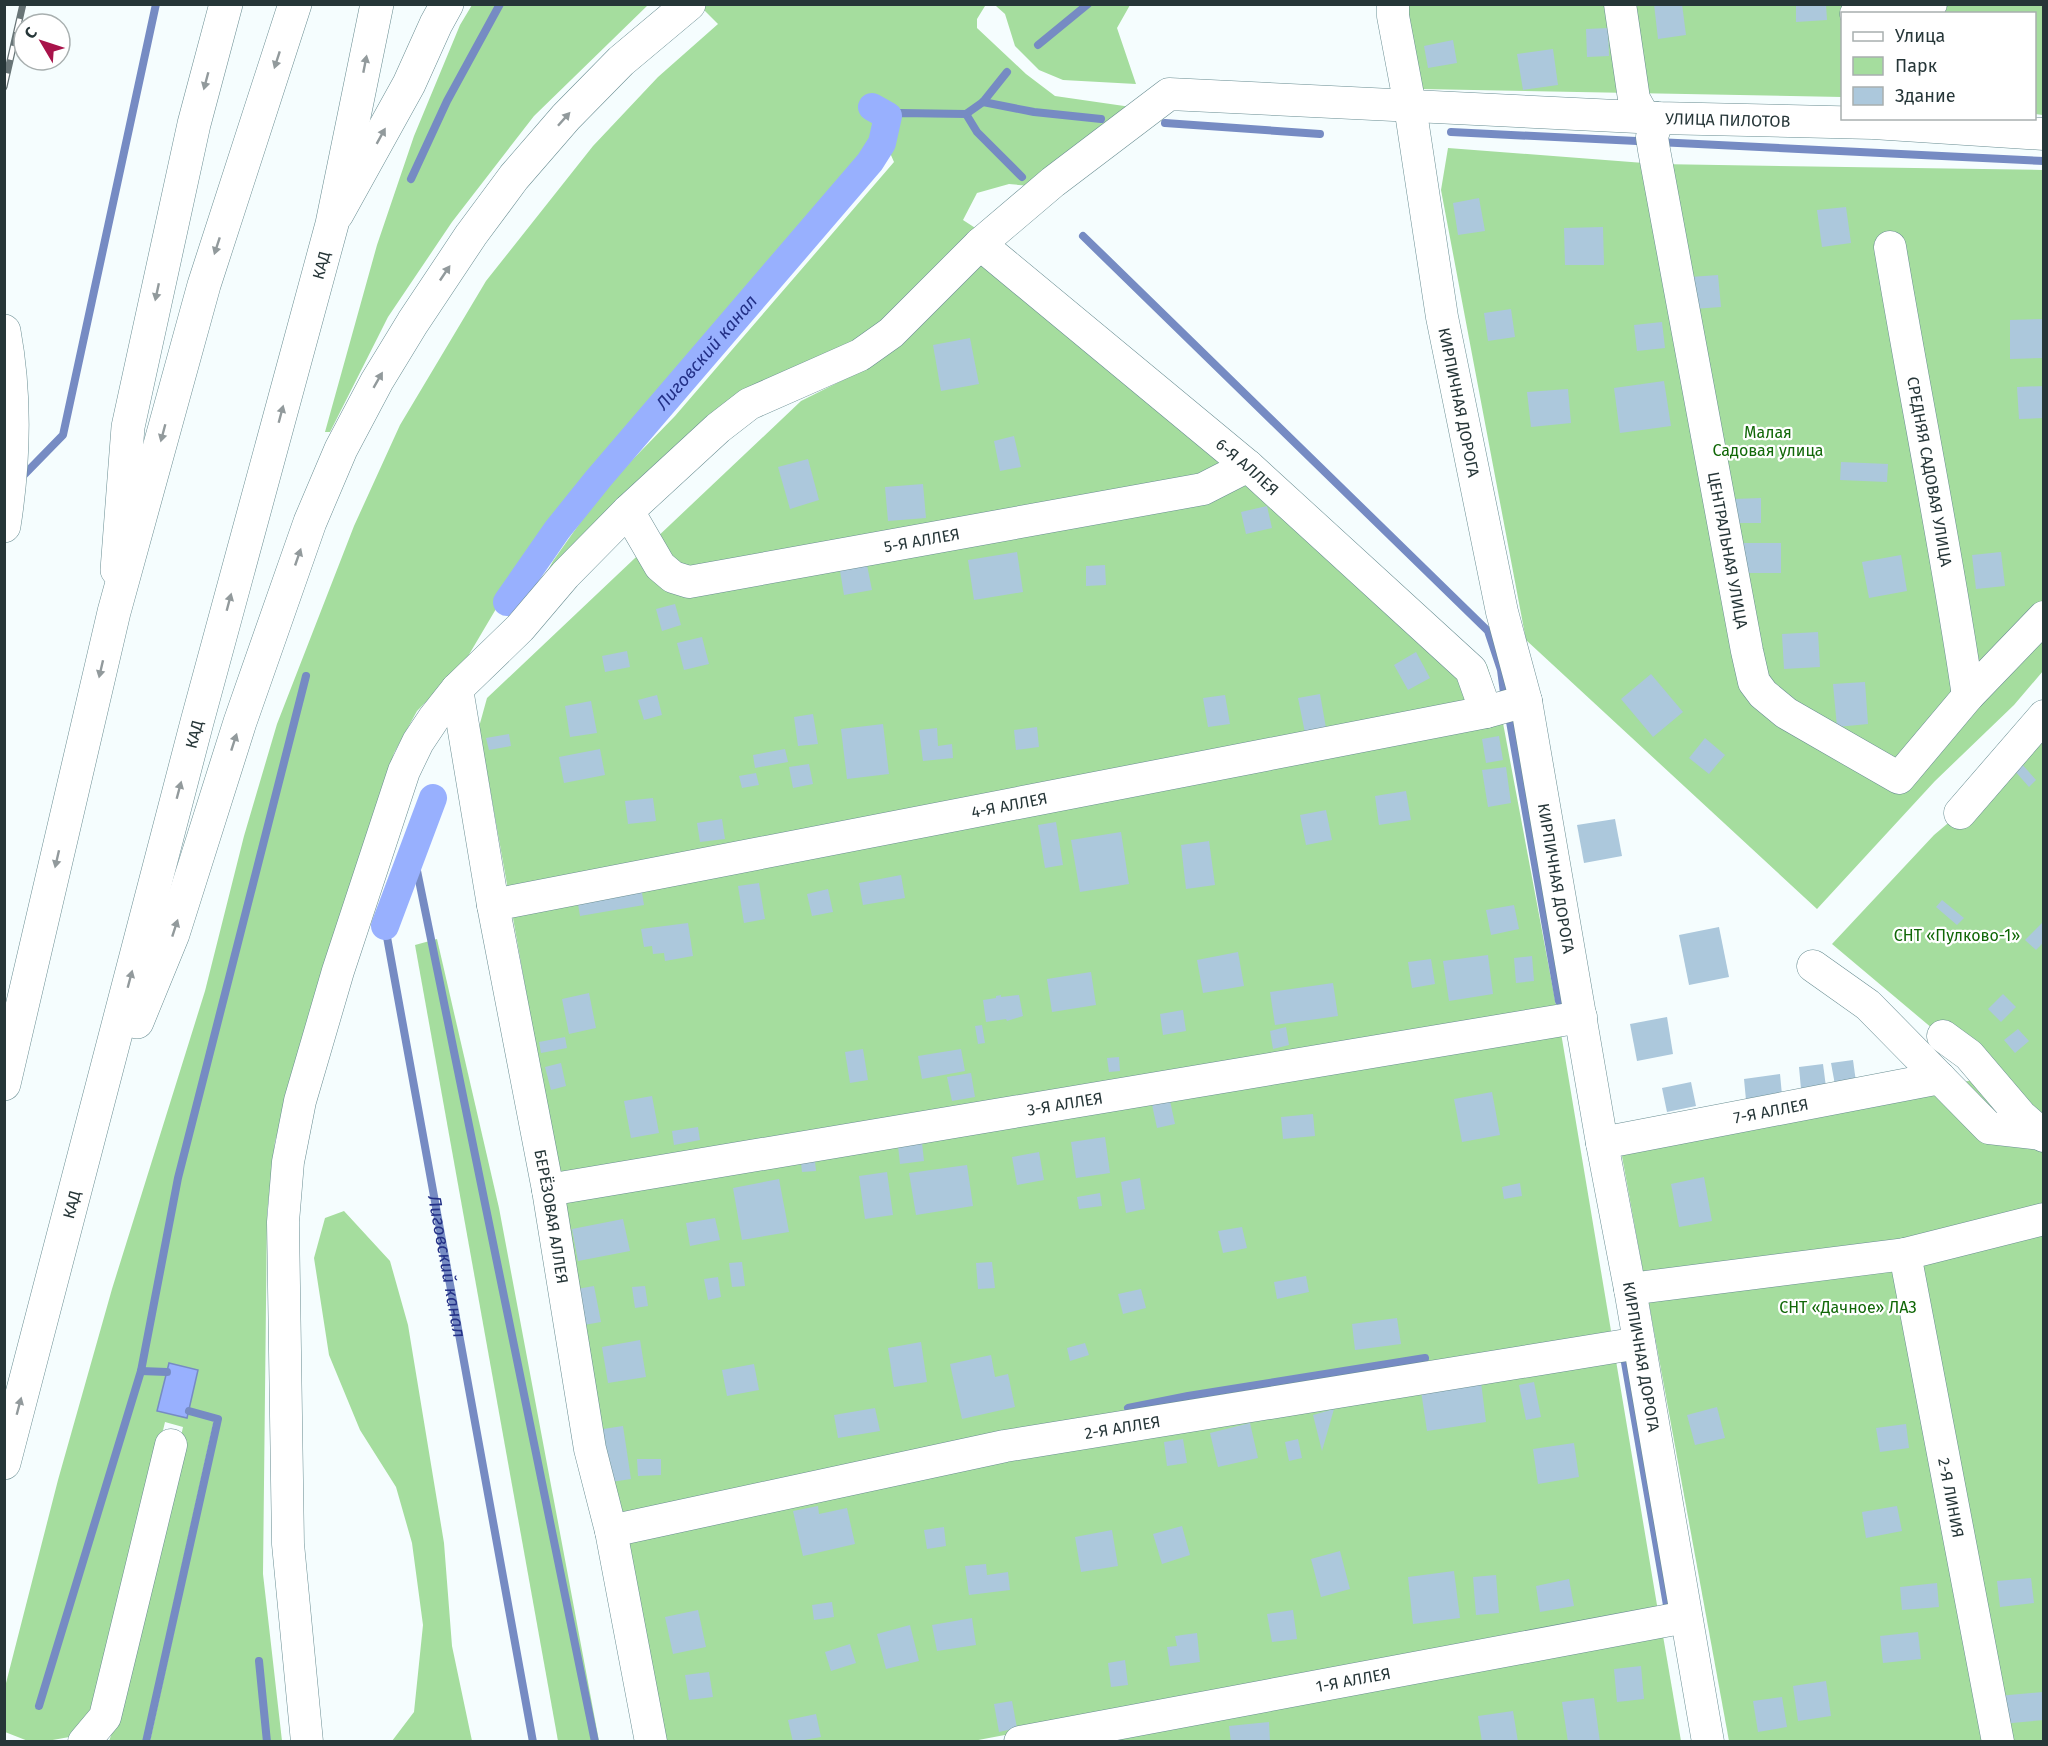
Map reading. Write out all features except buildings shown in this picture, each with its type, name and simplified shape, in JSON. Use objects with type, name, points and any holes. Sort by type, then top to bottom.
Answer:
[{"type":"main road","points":[[114,612],[128,427],[194,124],[226,4]]},
{"type":"main road","points":[[4,1084],[114,612],[204,285],[295,4]]},
{"type":"main road","name":"КАД","points":[[4,1463],[197,722],[332,224],[377,4]]},
{"type":"main road","points":[[332,224],[409,84],[447,4]]},
{"type":"main road","points":[[89,1137],[173,934],[240,722],[310,522],[341,449],[377,381],[413,322],[471,235],[514,177],[566,117],[621,61],[685,8]]},
{"type":"main road","points":[[4,331],[9,355],[13,407],[4,526]]},
{"type":"street","name":"ЦЕНТРАЛЬНАЯ УЛИЦА","points":[[1620,4],[1634,99],[1652,130],[1754,682],[1763,694],[1786,713],[1899,778],[1968,696]]},
{"type":"street","points":[[1870,12],[1930,4]]},
{"type":"street","name":"КИРПИЧНАЯ ДОРОГА","points":[[1393,10],[1442,317],[1502,612],[1526,701],[1708,1742]]},
{"type":"street","name":"УЛИЦА ПИЛОТОВ","points":[[307,1742],[288,1544],[283,1222],[288,1162],[300,1101],[338,971],[404,771],[418,742],[457,689],[519,628],[565,575],[628,511],[718,428],[749,404],[860,355],[891,333],[986,250],[1053,182],[1169,94],[1410,106],[1652,130],[1873,121],[2043,131]]},
{"type":"street","name":"СРЕДНЯЯ САДОВАЯ УЛИЦА","points":[[1890,247],[1956,616],[1968,696]]},
{"type":"street","name":"6-Я АЛЛЕЯ","points":[[986,250],[1248,466],[1471,670],[1486,712]]},
{"type":"street","name":"5-Я АЛЛЕЯ","points":[[628,511],[660,566],[673,577],[689,582],[1203,489],[1248,466]]},
{"type":"street","points":[[1968,696],[2043,617]]},
{"type":"street","name":"БЕРЁЗОВАЯ АЛЛЕЯ","points":[[457,689],[501,903],[590,1449],[611,1531],[651,1742]]},
{"type":"street","name":"4-Я АЛЛЕЯ","points":[[501,903],[1486,712],[1526,701]]},
{"type":"street","points":[[1960,813],[2043,716]]},
{"type":"street","points":[[1813,966],[1868,1005],[1989,1128],[2042,1135]]},
{"type":"street","name":"3-Я АЛЛЕЯ","points":[[549,1190],[1581,1017]]},
{"type":"street","points":[[1943,1036],[1969,1055],[2021,1116],[2042,1135]]},
{"type":"street","name":"7-Я АЛЛЕЯ","points":[[1602,1143],[1940,1078]]},
{"type":"street","points":[[1630,1289],[1905,1254],[2043,1219]]},
{"type":"street","name":"2-Я ЛИНИЯ","points":[[1905,1254],[1998,1742]]},
{"type":"street","name":"2-Я АЛЛЕЯ","points":[[611,1531],[1005,1446],[1639,1343]]},
{"type":"street","points":[[84,1742],[105,1718],[171,1445]]},
{"type":"street","name":"1-Я АЛЛЕЯ","points":[[1020,1742],[1686,1617]]},
{"type":"green space","points":[[1410,4],[2043,5],[2043,115],[2036,114],[2036,12],[1841,12],[1841,97],[1421,89],[1406,14]]},
{"type":"green space","points":[[472,5],[648,5],[534,116],[452,222],[388,317],[330,432],[325,432],[377,245],[414,136],[460,25]]},
{"type":"green space","points":[[699,5],[1130,5],[1117,28],[1136,84],[1063,80],[1039,70],[1015,46],[1005,14],[996,6],[985,6],[977,19],[977,28],[1026,74],[1055,96],[1138,108],[1030,186],[1009,184],[977,193],[963,220],[983,233],[886,328],[806,370],[529,605],[553,561],[604,489],[675,416],[894,162],[883,137],[542,531],[464,663],[417,711],[394,753],[275,1141],[267,1213],[263,1574],[282,1741],[150,1741],[221,1418],[200,1412],[198,1416],[214,1420],[143,1741],[109,1741],[119,1714],[183,1427],[165,1422],[95,1717],[75,1736],[47,1741],[28,1741],[5,1732],[5,1687],[58,1480],[112,1289],[205,991],[244,836],[277,724],[354,526],[400,425],[486,281],[593,146],[658,77],[718,24]]},
{"type":"green space","name":"Малая Садовая улица","points":[[1448,148],[1657,164],[2043,170],[2043,671],[2014,705],[1935,781],[1817,909],[1526,640],[1441,190]]},
{"type":"green space","points":[[991,255],[1256,456],[1487,665],[1500,707],[1559,1021],[1658,1611],[973,1741],[661,1741],[601,1445],[561,1188],[479,727],[487,698],[801,401],[865,369],[901,345]]},
{"type":"green space","name":"СНТ «Пулково-1»","points":[[2043,716],[2043,1136],[1983,1071],[1832,944],[1934,835],[1960,813]]},
{"type":"green space","points":[[437,939],[499,1208],[599,1741],[558,1741],[415,945]]},
{"type":"green space","name":"СНТ «Дачное» ЛАЗ","points":[[1978,1079],[2043,1153],[2043,1741],[1729,1741],[1621,1151]]},
{"type":"green space","points":[[344,1211],[390,1261],[408,1325],[444,1543],[452,1646],[472,1741],[392,1741],[414,1712],[423,1625],[412,1543],[396,1487],[360,1430],[329,1355],[314,1258],[325,1218]]},
{"type":"green space","points":[[1662,1630],[1681,1741],[1074,1742]]},
{"type":"water","points":[[169,1363],[198,1370],[187,1418],[157,1411]]},
{"type":"waterway","points":[[20,479],[63,435],[156,4]]},
{"type":"waterway","points":[[411,179],[447,101],[500,4]]},
{"type":"waterway","points":[[1038,45],[1088,4]]},
{"type":"waterway","points":[[888,116],[900,113],[966,114],[983,102],[1007,72]]},
{"type":"waterway","points":[[983,102],[1034,112],[1101,119]]},
{"type":"waterway","name":"Лиговский канал","points":[[507,602],[557,530],[598,479],[870,162],[882,143],[888,116],[872,107]]},
{"type":"waterway","points":[[966,114],[977,132],[1022,177]]},
{"type":"waterway","points":[[1165,123],[1320,134]]},
{"type":"waterway","points":[[1451,132],[2044,161]]},
{"type":"waterway","points":[[1083,236],[1488,631],[1501,670],[1504,693]]},
{"type":"waterway","points":[[39,1706],[141,1371],[178,1178],[306,676]]},
{"type":"waterway","points":[[1509,716],[1559,1001]]},
{"type":"waterway","name":"Лиговский канал","points":[[385,926],[433,798]]},
{"type":"waterway","points":[[413,851],[595,1742]]},
{"type":"waterway","name":"Лиговский канал","points":[[385,926],[533,1742]]},
{"type":"waterway","points":[[1623,1351],[1668,1611]]},
{"type":"waterway","points":[[1129,1410],[1128,1408],[1188,1396],[1425,1358]]},
{"type":"waterway","points":[[141,1371],[167,1372]]},
{"type":"waterway","points":[[146,1742],[218,1419],[189,1411]]},
{"type":"waterway","points":[[259,1661],[267,1742]]},
{"type":"railway","points":[[4,87],[23,4]]}]
